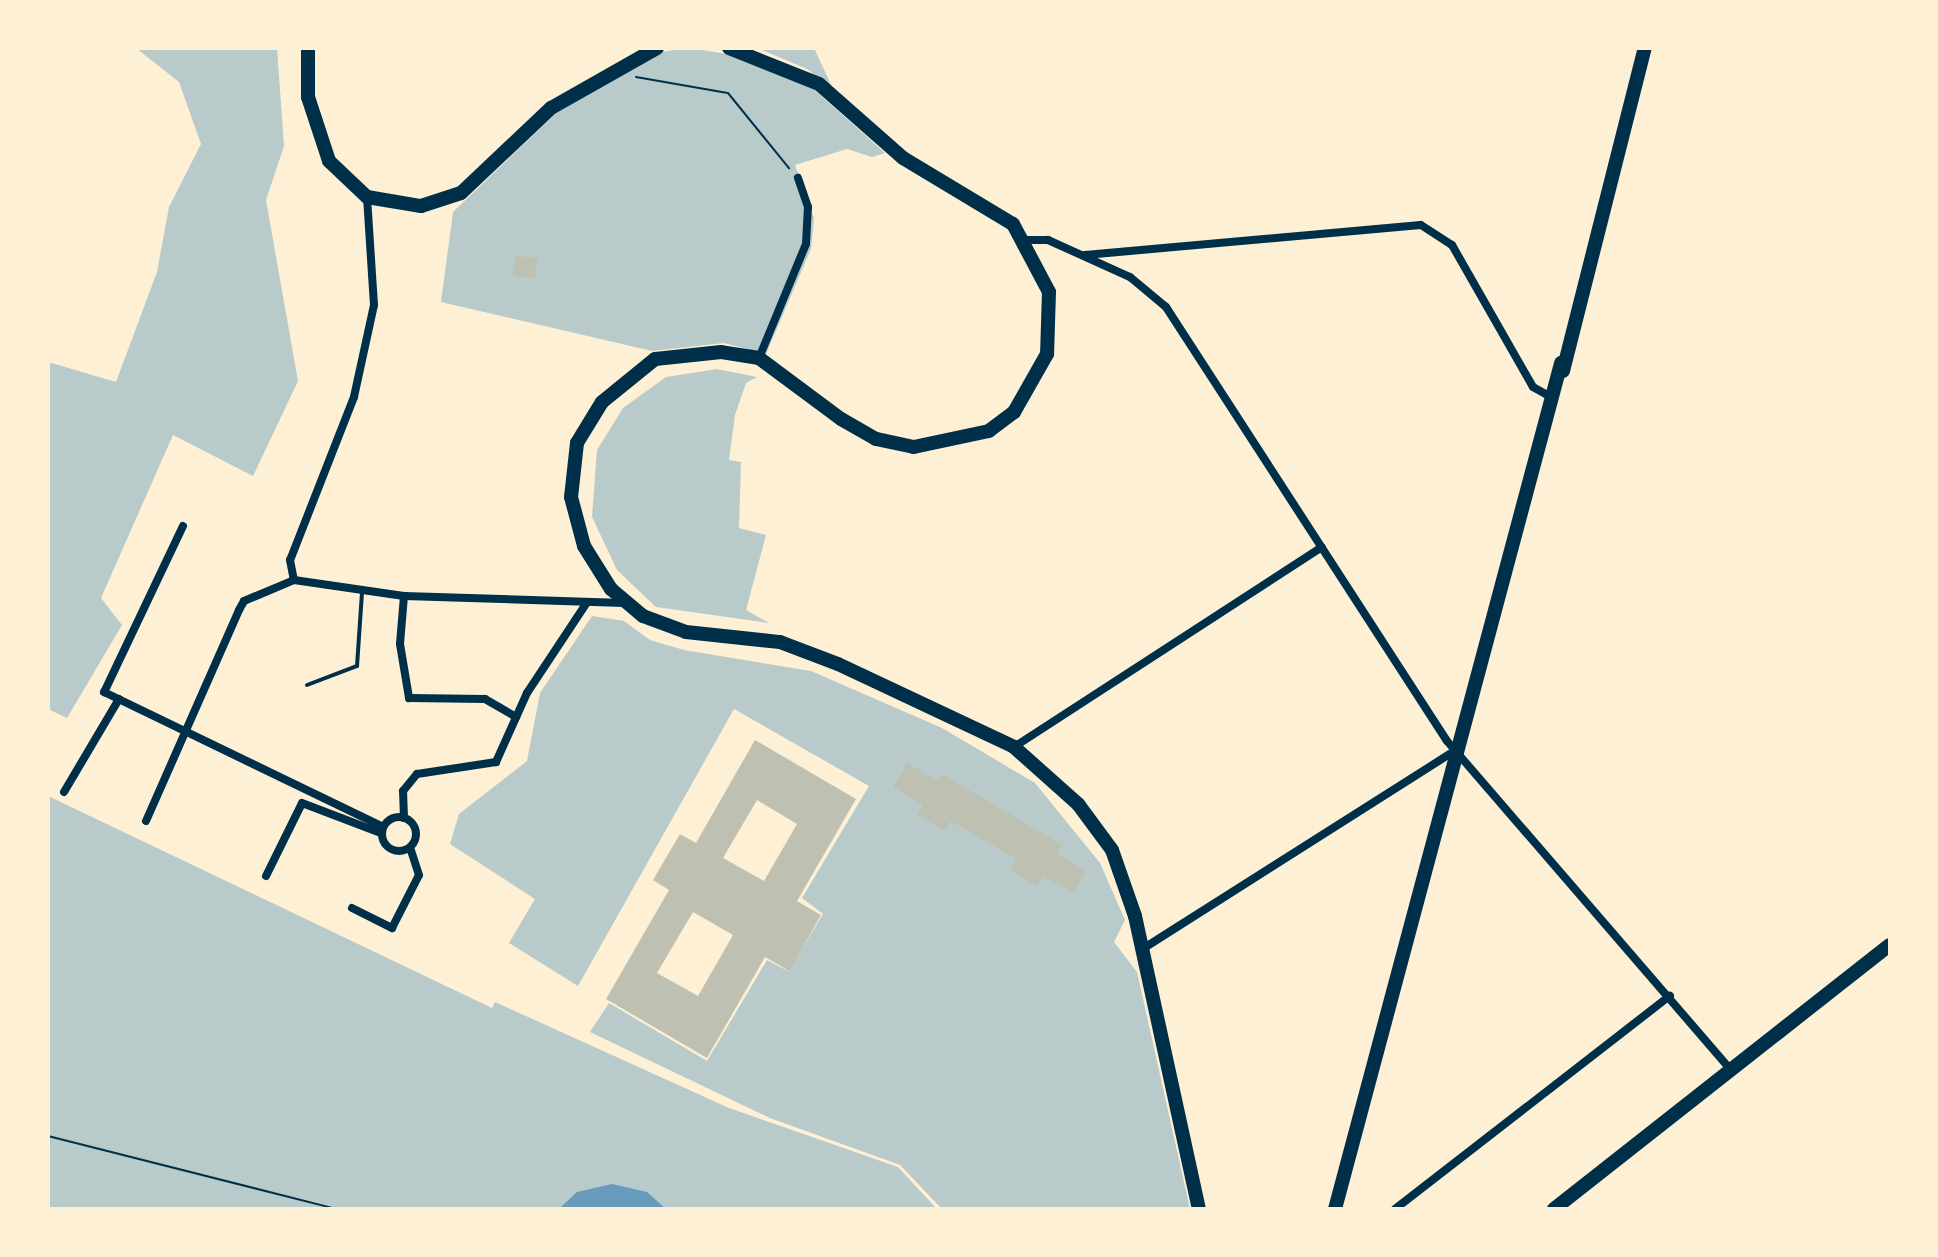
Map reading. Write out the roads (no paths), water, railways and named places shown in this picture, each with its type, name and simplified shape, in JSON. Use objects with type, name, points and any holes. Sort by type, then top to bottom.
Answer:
[{"type":"main road","points":[[308,48],[315,130],[329,161],[367,197],[421,206],[461,193],[562,100],[657,48]]},
{"type":"main road","points":[[729,48],[819,84],[903,158],[997,208],[1027,240],[1049,292],[1050,340],[1035,384],[989,431],[914,447],[876,439],[759,358],[721,352],[655,359],[628,377],[588,424],[570,469],[574,520],[599,573],[624,603],[676,630],[798,647],[1014,747],[1078,804],[1112,850],[1144,948],[1199,1209]]},
{"type":"main road","points":[[1335,1209],[1645,48]]},
{"type":"main road","points":[[1554,1209],[1730,1069],[1888,951]]},
{"type":"street","points":[[759,358],[806,244],[808,207],[798,178]]},
{"type":"street","points":[[294,580],[290,560],[354,397],[376,298],[367,197]]},
{"type":"street","points":[[1084,255],[1421,225],[1452,245],[1533,387],[1553,391]]},
{"type":"street","points":[[1027,240],[1084,255],[1140,283],[1166,307],[1456,750],[1730,1069]]},
{"type":"street","points":[[183,526],[104,692],[185,729],[382,830],[391,850],[410,847]]},
{"type":"street","points":[[1014,747],[1322,547]]},
{"type":"street","points":[[146,821],[244,601],[294,580],[362,593],[404,596],[624,603]]},
{"type":"street","points":[[404,596],[400,644],[409,698],[485,699],[516,717]]},
{"type":"street","points":[[352,908],[392,928],[419,875],[410,847],[416,834],[404,818],[409,780],[423,771],[491,767],[516,717],[586,604]]},
{"type":"street","points":[[64,792],[119,699]]},
{"type":"street","points":[[1144,948],[1456,750]]},
{"type":"street","points":[[266,876],[302,803],[382,830],[404,818]]},
{"type":"street","points":[[1395,1209],[1670,996]]},
{"type":"lane","points":[[307,685],[357,666],[362,593]]},
{"type":"water","points":[[612,1184],[647,1192],[666,1209],[559,1209],[577,1192]]}]
